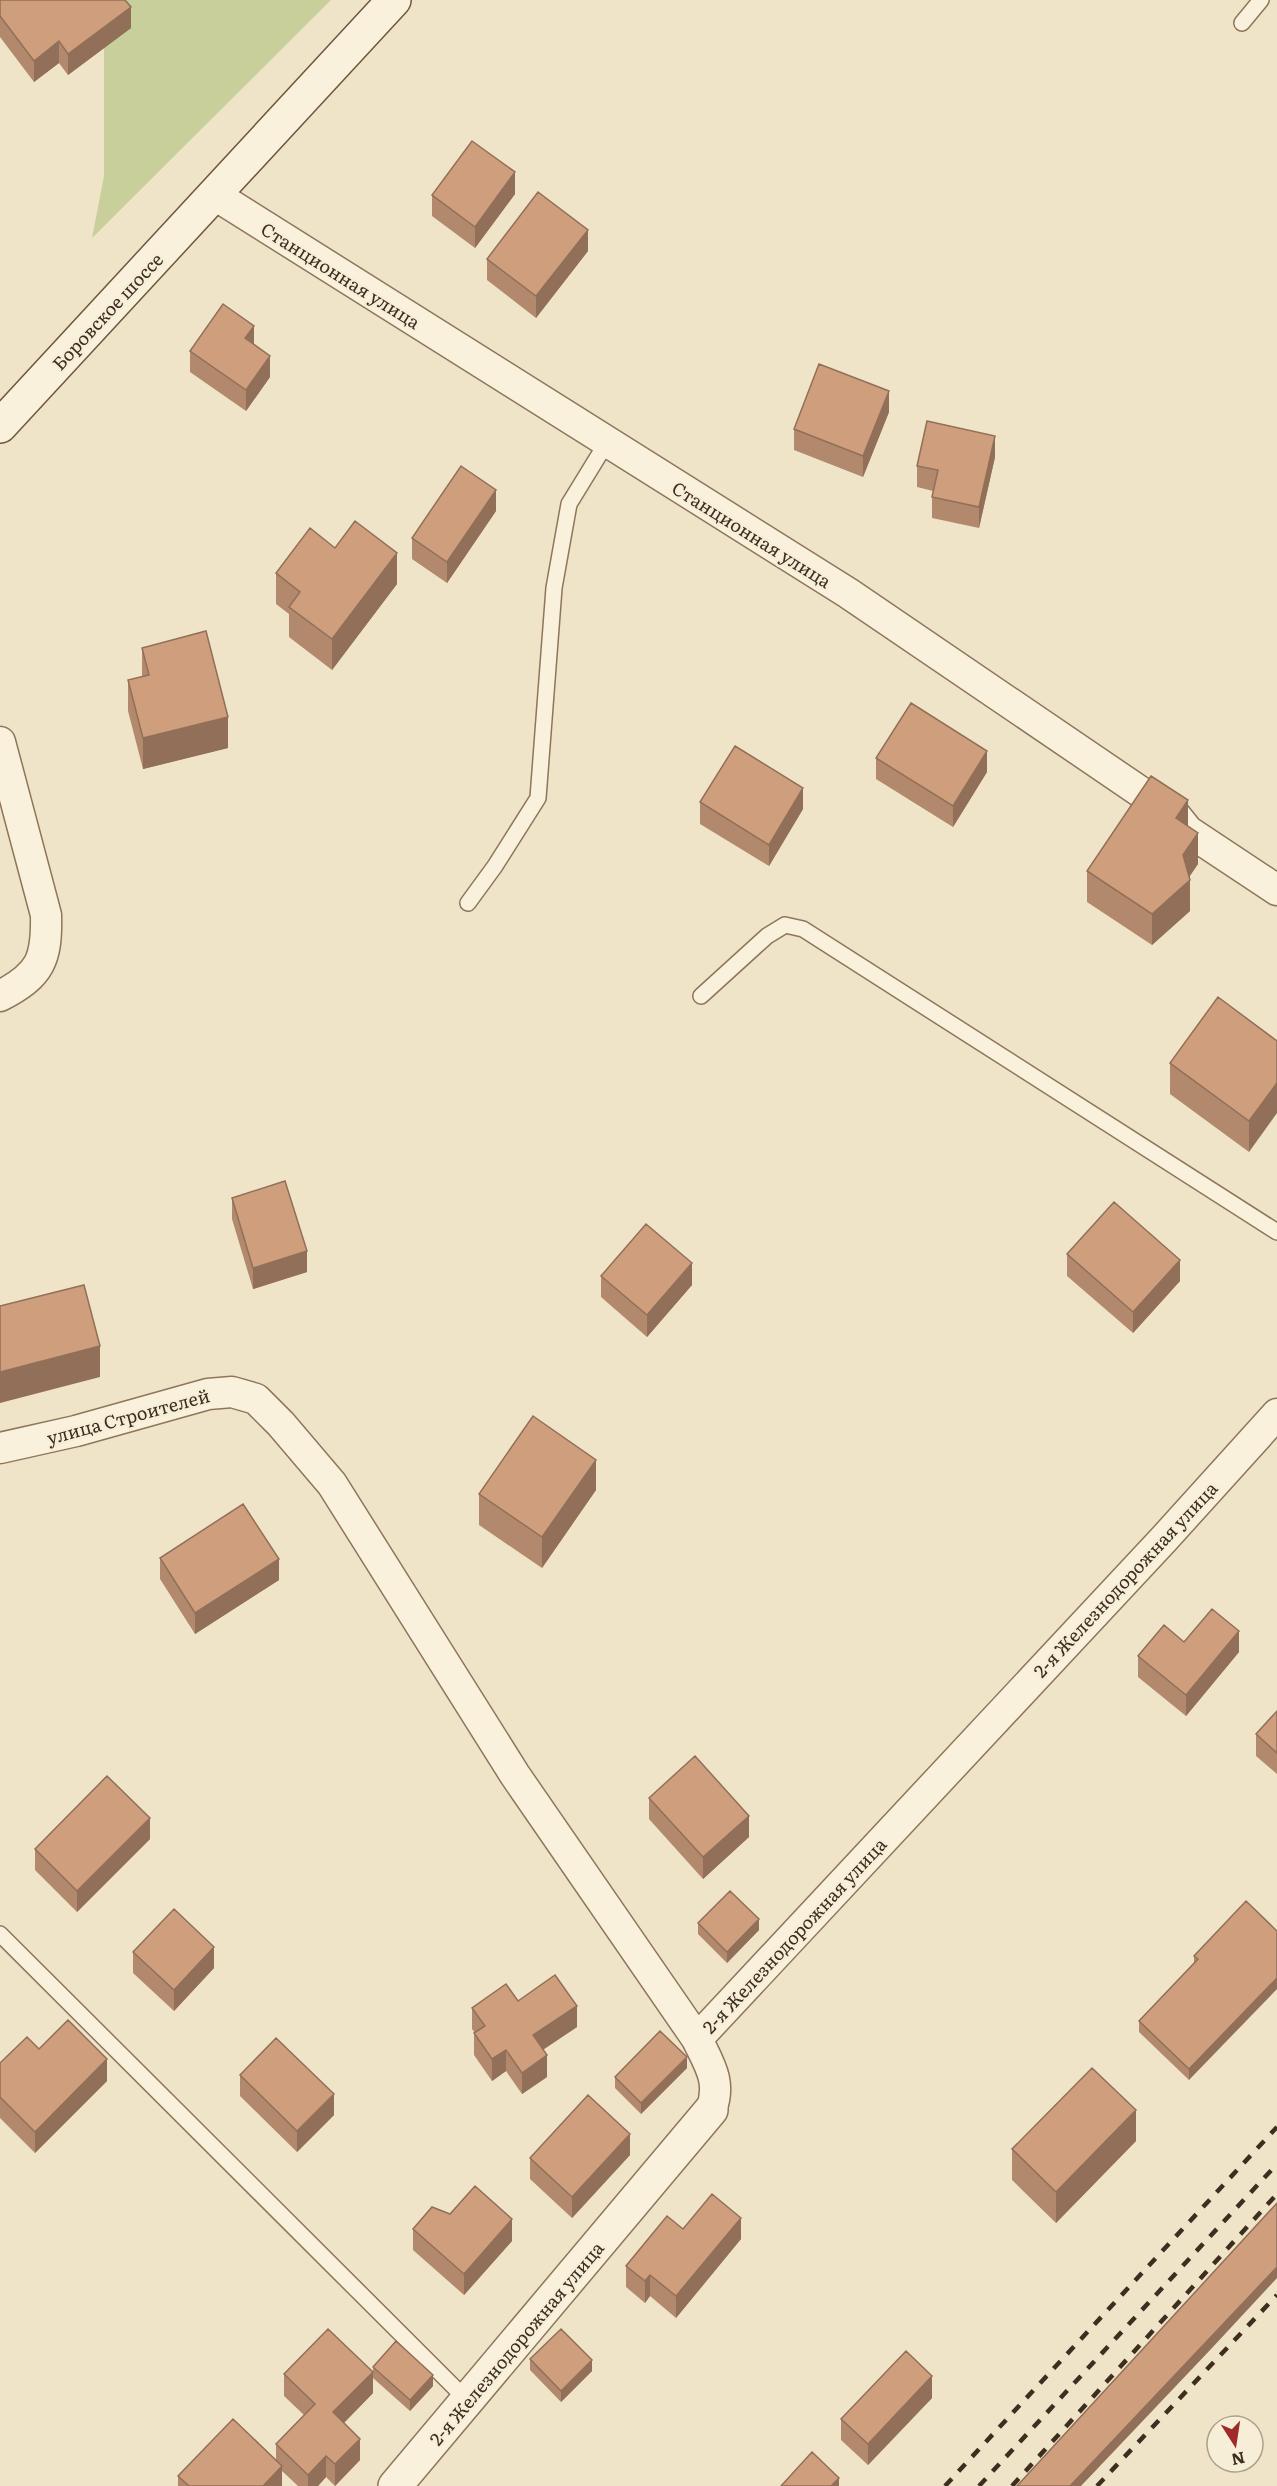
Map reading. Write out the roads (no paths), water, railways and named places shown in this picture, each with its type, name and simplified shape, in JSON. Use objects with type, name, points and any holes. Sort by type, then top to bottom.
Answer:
[{"type":"main road","name":"Боровское шоссе","points":[[0,426],[394,0]]},
{"type":"main road","name":"2-я Железнодорожная улица","points":[[398,2485],[711,2109]]},
{"type":"street","name":"Станционная улица","points":[[215,195],[848,593],[1176,816],[1188,831],[1277,890]]},
{"type":"street","points":[[0,742],[46,915],[47,941],[41,963],[28,978],[0,996]]},
{"type":"street","name":"улица Строителей","points":[[0,1448],[76,1431],[208,1394],[232,1392],[256,1398],[332,1484],[515,1775],[697,2039]]},
{"type":"street","name":"2-я Железнодорожная улица","points":[[711,2109],[716,2096],[715,2081],[712,2069],[697,2039],[1277,1414]]},
{"type":"lane","points":[[1242,23],[1261,0]]},
{"type":"lane","points":[[468,903],[495,866],[538,798],[554,588],[569,504],[607,442]]},
{"type":"lane","points":[[701,996],[767,936],[785,926],[803,929],[1277,1232]]},
{"type":"lane","points":[[0,1934],[468,2401]]},
{"type":"railway","points":[[945,2486],[1277,2127]]},
{"type":"railway","points":[[979,2486],[1277,2164]]},
{"type":"railway","points":[[1012,2486],[1277,2194]]},
{"type":"railway","points":[[1097,2486],[1277,2295]]}]
